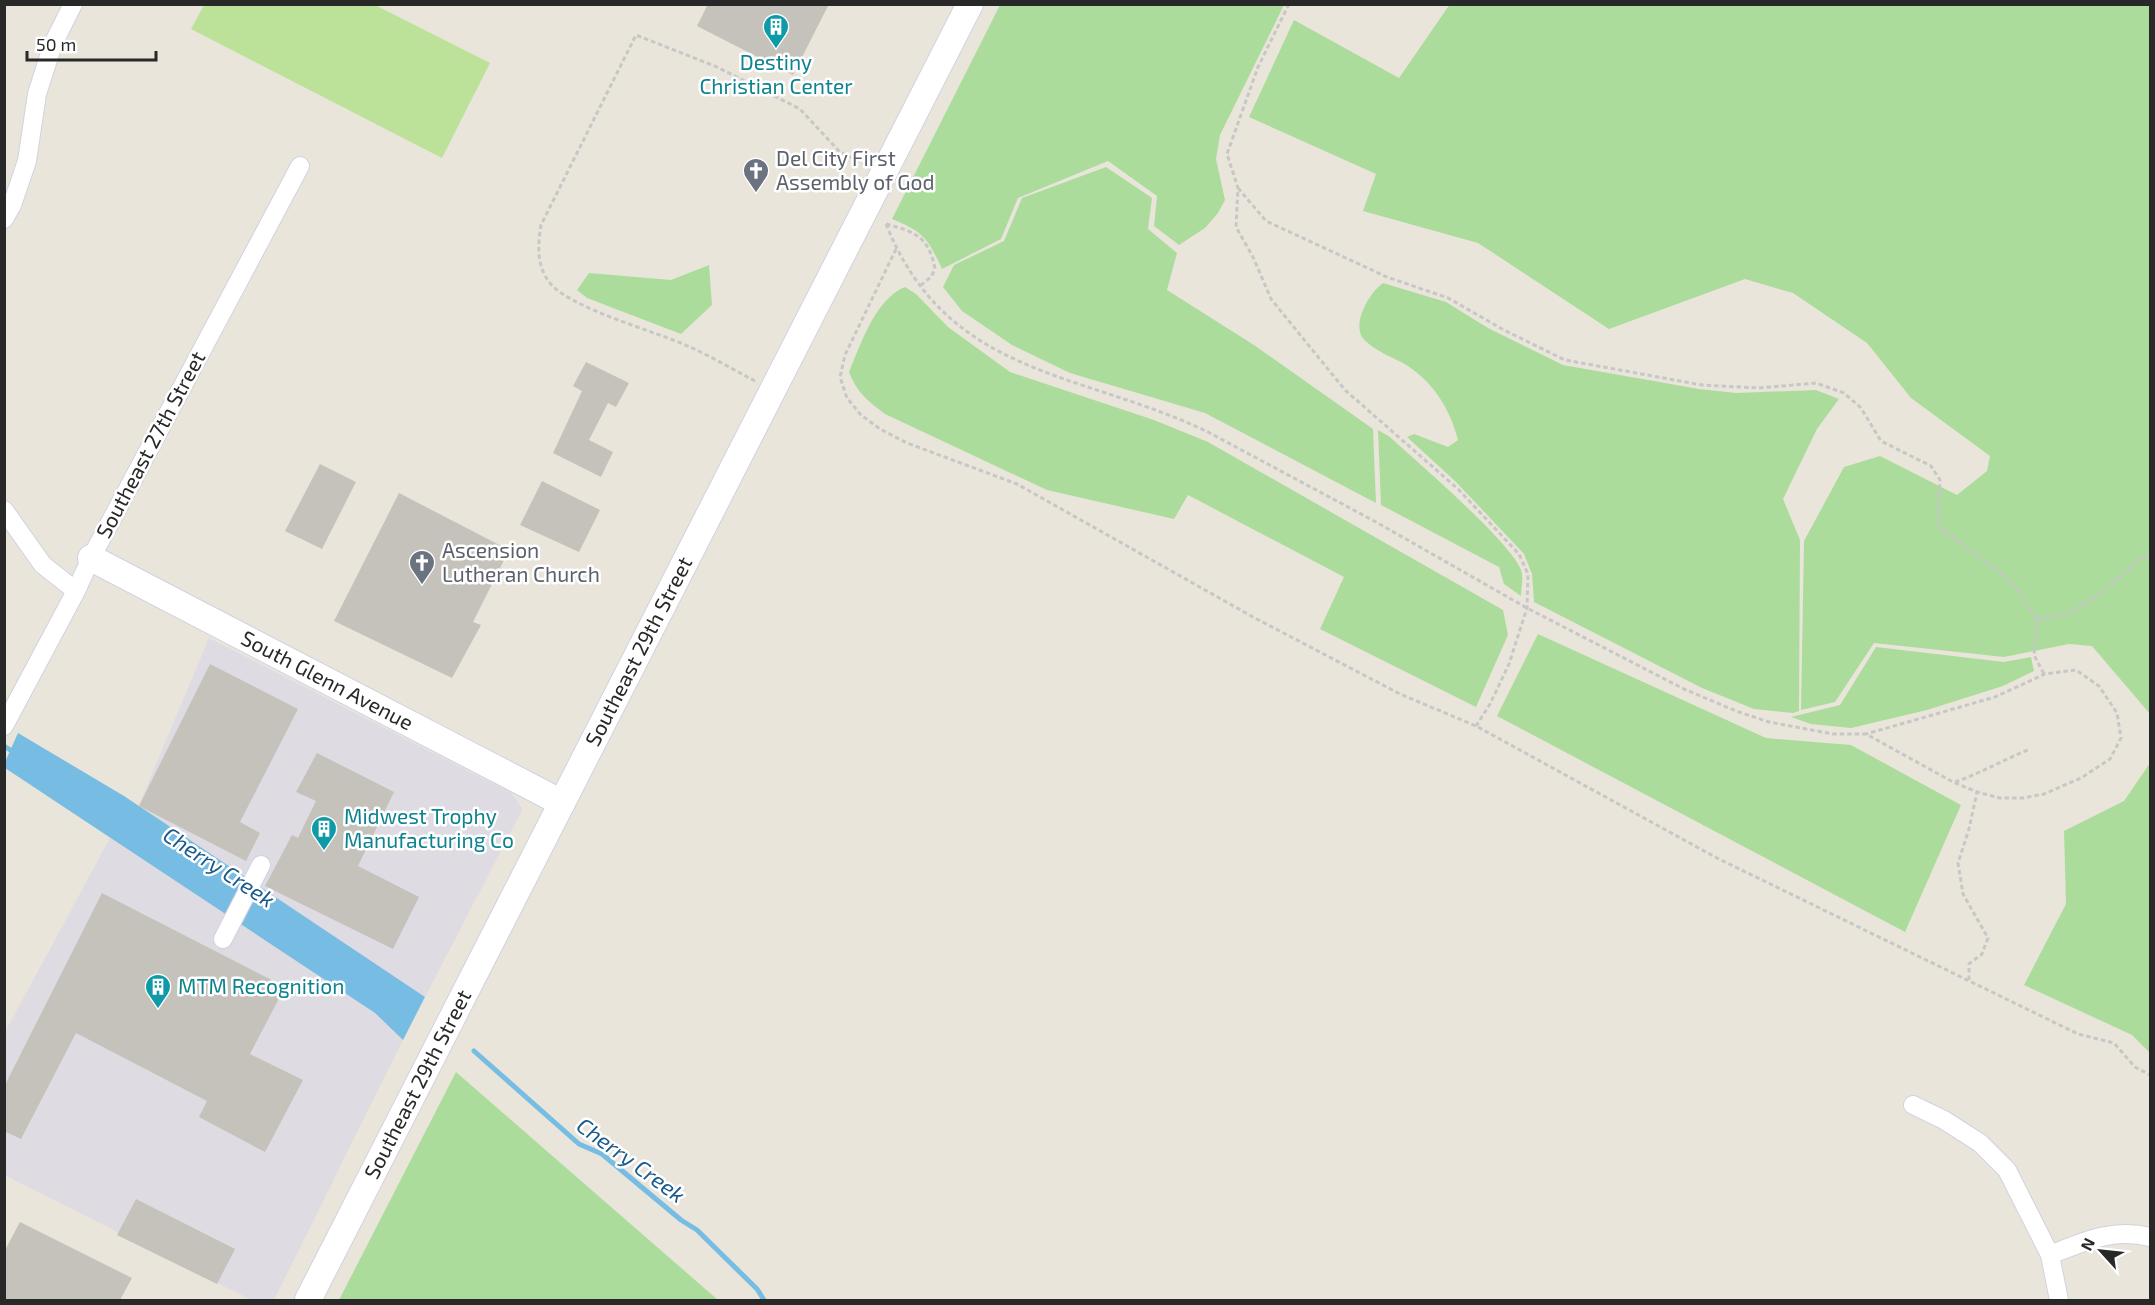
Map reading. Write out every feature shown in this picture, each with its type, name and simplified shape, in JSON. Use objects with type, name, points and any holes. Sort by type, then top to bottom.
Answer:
[{"type":"main road","name":"Southeast 29th Street","points":[[308,1300],[970,4]]},
{"type":"main road","name":"South Glenn Avenue","points":[[91,558],[562,803]]},
{"type":"street","points":[[4,219],[12,205],[27,161],[37,94],[53,44],[73,4]]},
{"type":"street","name":"Southeast 27th Street","points":[[4,726],[300,166]]},
{"type":"street","points":[[4,510],[43,565],[76,591]]},
{"type":"street","points":[[223,939],[261,865]]},
{"type":"street","points":[[1913,1105],[1944,1120],[1980,1143],[2007,1170],[2050,1255],[2059,1300]]},
{"type":"street","points":[[2050,1255],[2094,1237],[2136,1234],[2151,1237]]},
{"type":"path","points":[[1289,4],[1258,67],[1227,154],[1238,188],[1236,227],[1253,257],[1271,299],[1345,390],[1458,489],[1520,554],[1528,574],[1527,608],[1509,664],[1490,704],[1476,726]]},
{"type":"path","points":[[773,390],[690,347],[567,297],[549,282],[540,264],[537,247],[541,225],[636,35],[717,67],[800,109],[839,151],[883,174]]},
{"type":"path","points":[[1238,188],[1266,221],[1387,277],[1448,298],[1504,330],[1565,360],[1702,385],[1759,388],[1816,383],[1844,393],[1861,408],[1881,441],[1931,466],[1940,480],[1938,526],[2004,576],[2018,590],[2037,619],[2034,655],[2045,674]]},
{"type":"path","points":[[920,286],[931,277],[935,269],[926,243],[917,234],[886,224],[906,268],[920,286],[945,314],[963,329],[999,352],[1073,383],[1180,418],[1376,522],[1527,608],[1684,689],[1736,711],[1801,729],[1833,734],[1866,734],[1995,697],[2045,674],[2076,670],[2099,686],[2117,713],[2121,738],[2110,759],[2081,778],[2044,794],[2023,798],[2000,798],[1953,782],[1866,734]]},
{"type":"path","points":[[896,249],[845,354],[840,377],[847,398],[861,415],[907,443],[1017,484],[1253,617],[1400,694],[1476,726],[1717,858],[2078,1034],[2114,1043],[2135,1067],[2151,1075]]},
{"type":"path","points":[[2037,619],[2066,614],[2100,594],[2142,557],[2151,556]]},
{"type":"path","points":[[1953,782],[1977,774],[2002,760],[2030,749]]},
{"type":"path","points":[[1969,980],[1969,964],[1982,954],[1988,938],[1963,894],[1958,862],[1969,829],[1977,792]]},
{"type":"shaded area","points":[[209,638],[511,793],[519,803],[522,810],[425,997],[138,807]]},
{"type":"shaded area","points":[[110,838],[375,1013],[403,1040],[274,1300],[251,1300],[5,1175],[4,1034]]},
{"type":"green space","points":[[1450,4],[2150,5],[2150,714],[2092,646],[2069,644],[2004,657],[1874,643],[1835,702],[1801,710],[1804,541],[1844,467],[1880,456],[1957,495],[1987,471],[1990,456],[1911,398],[1867,343],[1793,293],[1745,279],[1609,329],[1478,243],[1363,211],[1376,174],[1249,117],[1294,20],[1399,78]]},
{"type":"green space","points":[[204,5],[375,5],[490,63],[442,158],[191,29]]},
{"type":"green space","points":[[1000,5],[1284,5],[1220,135],[1216,159],[1225,200],[1218,213],[1205,228],[1179,245],[1154,226],[1157,196],[1108,161],[1018,198],[1001,239],[942,269],[924,238],[911,228],[892,219]]},
{"type":"green space","points":[[1106,167],[1152,198],[1148,229],[1177,253],[1167,290],[1254,345],[1373,429],[1376,503],[1205,413],[1070,373],[1012,345],[962,311],[943,287],[954,265],[1004,241],[1022,198]]},
{"type":"green space","points":[[709,265],[712,305],[681,334],[587,298],[577,290],[589,273],[671,280]]},
{"type":"green space","points":[[1383,283],[1446,302],[1488,328],[1563,365],[1699,389],[1736,393],[1816,390],[1839,399],[1817,429],[1783,499],[1800,540],[1799,711],[1793,713],[1754,709],[1702,688],[1534,602],[1532,574],[1524,554],[1456,482],[1407,437],[1414,434],[1448,447],[1458,440],[1445,406],[1431,386],[1403,363],[1374,348],[1361,335],[1360,321],[1365,306]]},
{"type":"green space","points":[[905,287],[916,294],[948,327],[1010,372],[1154,420],[1208,442],[1503,610],[1508,635],[1476,707],[1320,629],[1344,577],[1188,495],[1174,519],[1047,490],[885,414],[859,391],[849,372],[877,312],[885,301]]},
{"type":"green space","points":[[1378,430],[1390,437],[1441,483],[1503,544],[1522,573],[1521,596],[1504,584],[1499,567],[1381,505]]},
{"type":"green space","points":[[1538,634],[1766,738],[1851,745],[1961,805],[1905,932],[1497,716]]},
{"type":"green space","points":[[1876,647],[2004,662],[2031,657],[2034,671],[2003,686],[1927,710],[1851,728],[1811,724],[1791,717],[1840,705]]},
{"type":"green space","points":[[2150,763],[2150,1053],[2132,1035],[2024,985],[2066,904],[2064,831],[2124,801]]},
{"type":"green space","points":[[456,1072],[718,1300],[339,1300]]},
{"type":"water","points":[[18,733],[124,796],[425,997],[403,1040],[375,1013],[5,768],[5,762]]},
{"type":"building","name":"Destiny Christian Center","points":[[708,4],[829,4],[793,75],[697,26]]},
{"type":"building","points":[[586,362],[629,383],[616,407],[608,403],[589,440],[613,452],[601,477],[553,453],[582,391],[573,386]]},
{"type":"building","points":[[320,464],[356,482],[322,549],[285,531]]},
{"type":"building","points":[[542,481],[600,510],[579,552],[520,525]]},
{"type":"building","name":"Ascension Lutheran Church","points":[[399,493],[509,550],[473,622],[481,625],[452,678],[334,621]]},
{"type":"building","points":[[210,664],[298,709],[240,822],[260,833],[246,861],[139,806]]},
{"type":"building","name":"Midwest Trophy Manufacturing Co","points":[[317,753],[394,792],[358,866],[419,897],[393,949],[265,886],[292,835],[298,838],[316,801],[296,792]]},
{"type":"building","name":"MTM Recognition","points":[[102,893],[285,987],[250,1054],[303,1080],[265,1152],[199,1117],[207,1101],[76,1033],[21,1139],[4,1131],[4,1087]]},
{"type":"building","points":[[136,1199],[235,1249],[217,1284],[117,1235]]},
{"type":"building","points":[[20,1222],[132,1278],[120,1300],[4,1300],[4,1252]]},
{"type":"waterway","name":"Cherry Creek","points":[[4,746],[15,753]]},
{"type":"waterway","name":"Cherry Creek","points":[[474,1051],[579,1144],[602,1154],[681,1220],[697,1230],[757,1289],[764,1300]]},
{"type":"place","name":"Destiny Christian Center","points":[[776,50]]},
{"type":"place","name":"Del City First Assembly of God","points":[[756,194]]},
{"type":"place","name":"Ascension Lutheran Church","points":[[422,586]]},
{"type":"place","name":"Midwest Trophy Manufacturing Co","points":[[324,852]]},
{"type":"place","name":"MTM Recognition","points":[[158,1010]]}]
